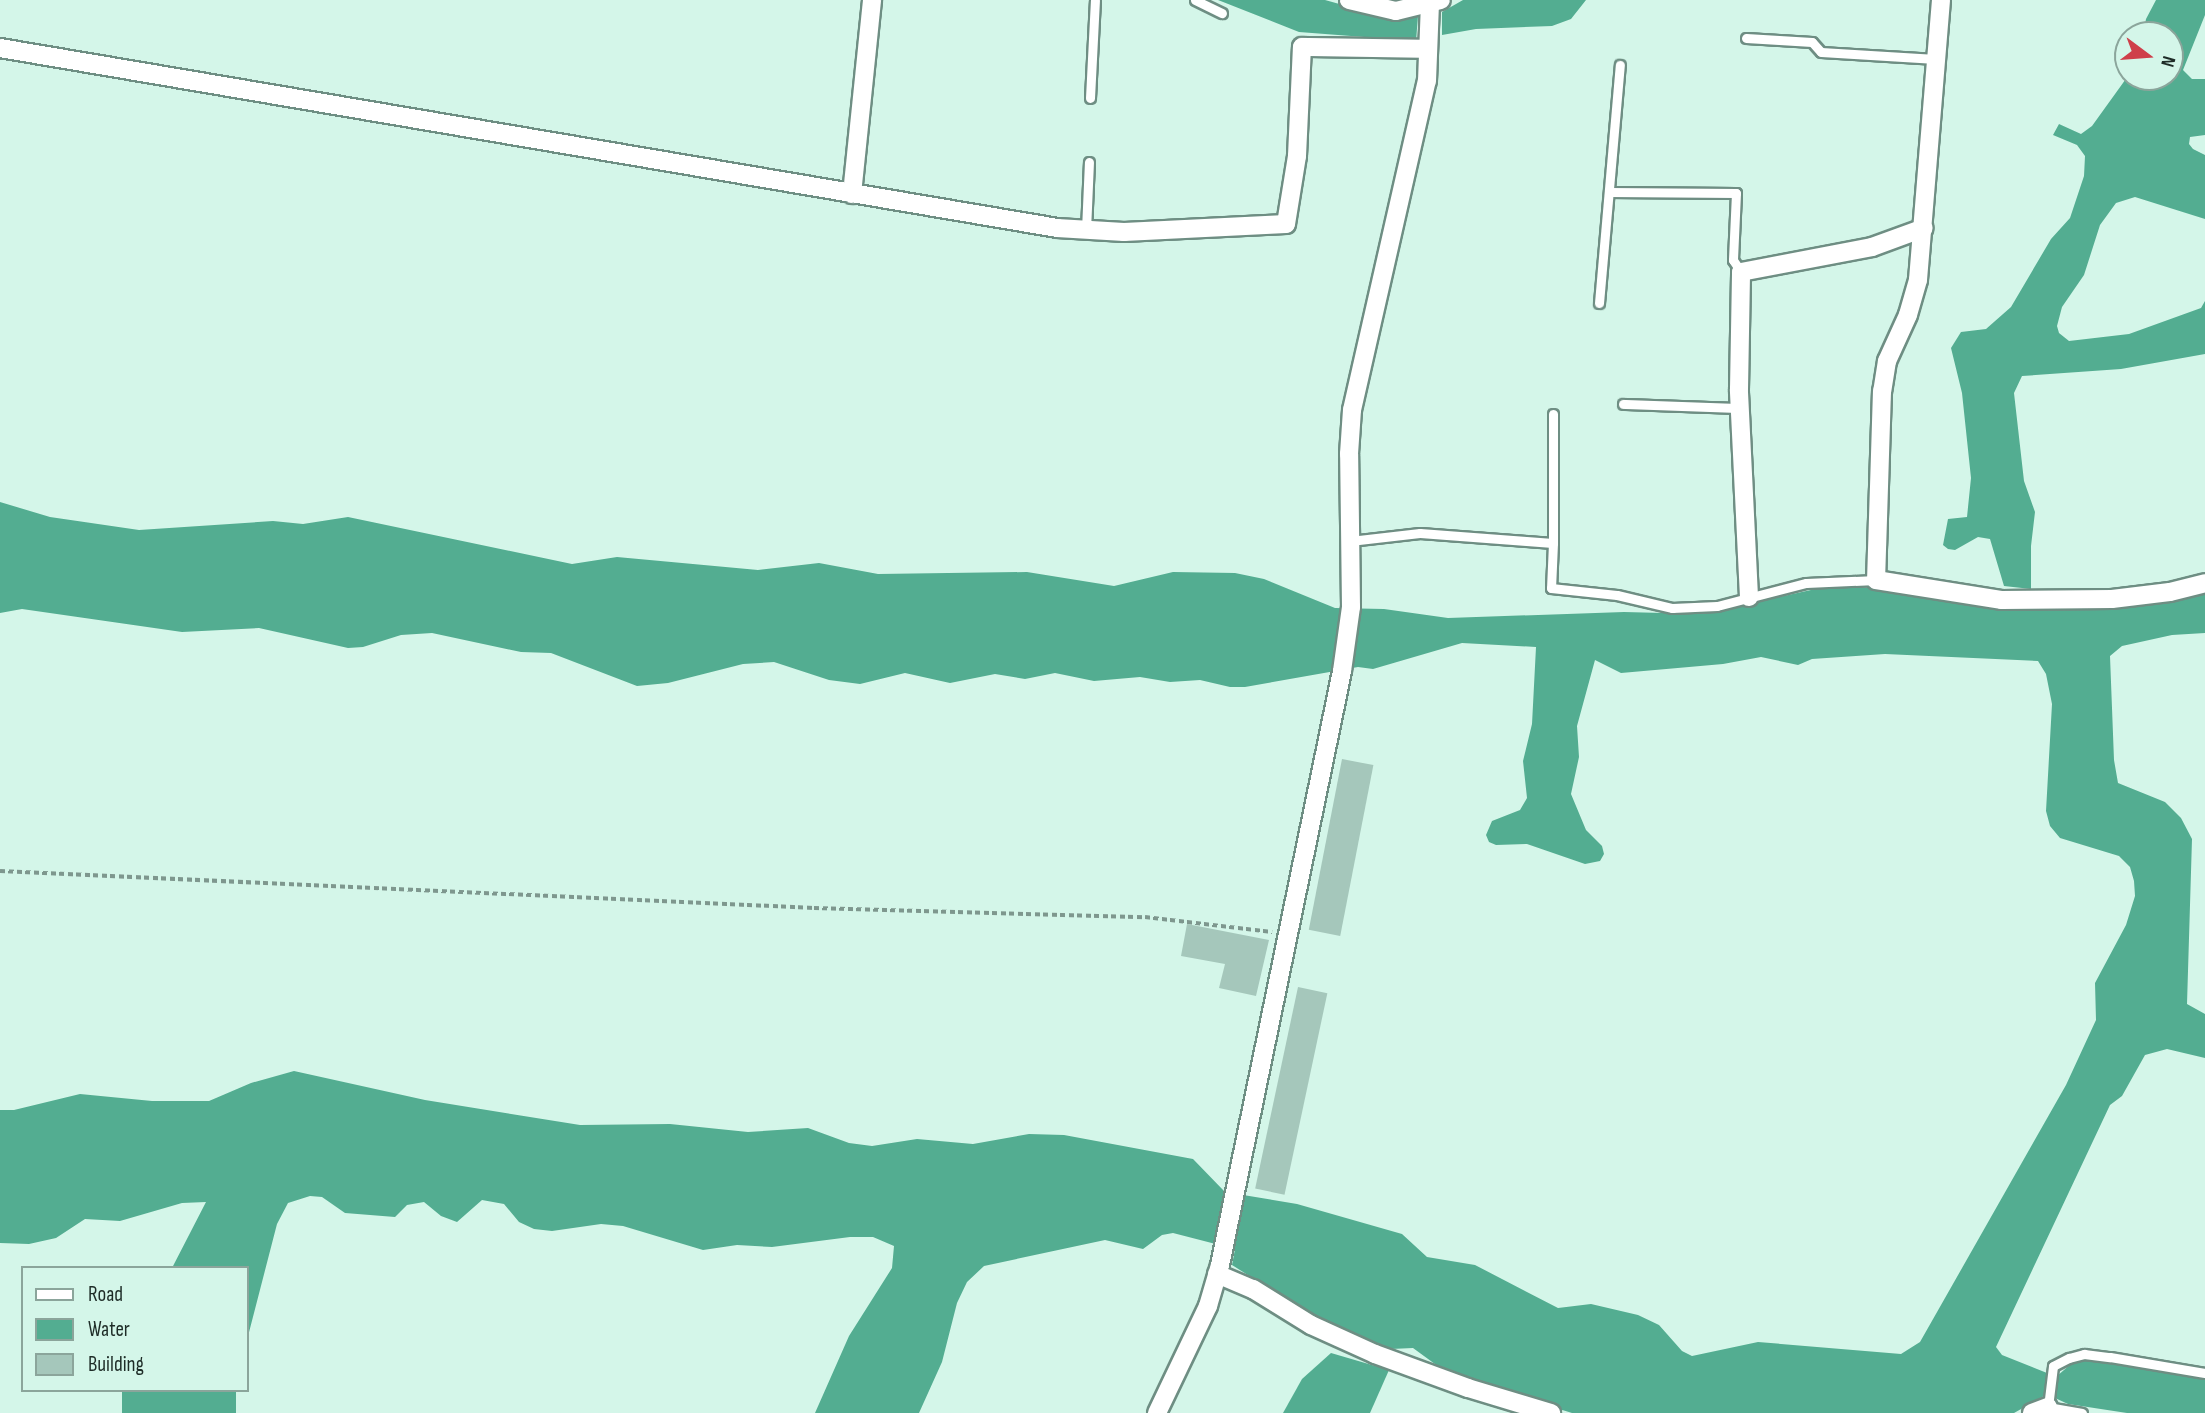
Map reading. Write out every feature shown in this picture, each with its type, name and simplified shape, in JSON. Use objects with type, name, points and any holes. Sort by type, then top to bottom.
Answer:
[{"type":"street","points":[[852,194],[872,0]]},
{"type":"street","points":[[1157,1413],[1208,1306],[1219,1270],[1342,671],[1351,607],[1352,410],[1427,81],[1428,49],[1436,1],[1396,10],[1366,6],[1349,0]]},
{"type":"street","points":[[1941,0],[1924,228],[1913,299],[1887,361],[1883,380],[1876,580],[2002,600],[2112,598],[2171,592],[2205,583]]},
{"type":"street","points":[[0,48],[852,194],[1086,231],[1286,224],[1297,156],[1302,47],[1428,49]]},
{"type":"street","points":[[1749,597],[1740,408],[1741,272],[1872,247],[1924,228]]},
{"type":"street","points":[[1219,1270],[1311,1325],[1376,1354],[1468,1388],[1551,1413]]},
{"type":"lane","points":[[1090,99],[1095,0]]},
{"type":"lane","points":[[1195,0],[1222,13]]},
{"type":"lane","points":[[1746,38],[1812,43],[1821,52],[1936,59]]},
{"type":"lane","points":[[1599,303],[1620,65]]},
{"type":"lane","points":[[1086,231],[1089,162]]},
{"type":"lane","points":[[1609,192],[1736,193],[1732,260],[1741,272]]},
{"type":"lane","points":[[1623,404],[1740,408]]},
{"type":"lane","points":[[1553,414],[1552,588],[1617,595],[1672,608],[1717,606],[1806,583],[1876,580]]},
{"type":"lane","points":[[1350,541],[1420,533],[1552,543]]},
{"type":"lane","points":[[2082,1413],[2040,1410],[2053,1366],[2084,1354],[2205,1373]]},
{"type":"path","points":[[0,871],[800,908],[1145,917],[1288,934]]},
{"type":"water","points":[[1218,0],[1325,0],[1379,15],[1418,16],[1416,41],[1299,32]]},
{"type":"water","points":[[1463,0],[1586,0],[1571,19],[1552,26],[1476,29],[1442,35],[1442,12]]},
{"type":"water","points":[[2156,0],[2205,0],[2205,15],[2184,68],[2184,21],[2146,19]]},
{"type":"water","points":[[2184,71],[2192,79],[2205,79],[2205,135],[2190,137],[2189,144],[2205,155],[2205,219],[2135,197],[2116,203],[2100,225],[2084,275],[2062,307],[2057,326],[2059,333],[2069,341],[2129,334],[2201,308],[2205,301],[2205,354],[2121,369],[2022,376],[2014,393],[2024,481],[2035,512],[2031,546],[2031,589],[2004,586],[1990,539],[1978,537],[1955,550],[1943,545],[1948,519],[1967,517],[1971,478],[1962,393],[1951,348],[1961,332],[1986,329],[2011,307],[2051,239],[2070,218],[2084,176],[2085,156],[2077,145],[2053,135],[2059,124],[2081,134],[2092,126],[2117,91],[2184,91]]},
{"type":"water","points":[[0,502],[50,517],[139,530],[273,521],[303,524],[348,517],[572,564],[617,557],[758,570],[819,563],[878,574],[1027,572],[1114,586],[1173,572],[1235,573],[1264,579],[1335,608],[1384,609],[1448,618],[1624,612],[1702,614],[1820,588],[1895,588],[2004,611],[2159,599],[2205,590],[2205,633],[2172,635],[2122,646],[2110,656],[2114,760],[2118,783],[2165,802],[2181,818],[2192,839],[2187,1004],[2205,1014],[2205,1058],[2167,1049],[2145,1055],[2122,1096],[2110,1105],[1996,1347],[2002,1355],[2047,1373],[2044,1396],[2014,1413],[1572,1413],[1450,1375],[1413,1348],[1391,1349],[1335,1330],[1232,1265],[1235,1249],[1173,1233],[1162,1235],[1143,1249],[1105,1240],[984,1266],[967,1282],[957,1303],[942,1362],[919,1413],[815,1413],[849,1336],[892,1268],[894,1246],[873,1237],[850,1237],[772,1247],[737,1245],[703,1250],[623,1226],[601,1224],[552,1231],[534,1229],[519,1222],[504,1204],[482,1200],[457,1222],[441,1216],[424,1202],[407,1205],[395,1217],[345,1213],[322,1197],[310,1196],[288,1203],[277,1224],[248,1336],[248,1266],[173,1266],[206,1202],[182,1203],[120,1221],[85,1219],[56,1238],[29,1244],[0,1243],[0,1110],[14,1110],[80,1094],[152,1101],[209,1101],[251,1083],[294,1071],[425,1100],[580,1125],[670,1124],[748,1132],[808,1128],[849,1143],[872,1146],[917,1139],[973,1144],[1029,1134],[1064,1135],[1193,1159],[1225,1192],[1297,1204],[1402,1234],[1427,1257],[1475,1265],[1558,1308],[1591,1304],[1638,1315],[1659,1325],[1682,1351],[1692,1356],[1758,1342],[1901,1354],[1920,1342],[2066,1085],[2096,1020],[2095,983],[2126,925],[2135,896],[2134,881],[2130,867],[2119,856],[2060,838],[2050,826],[2046,811],[2052,704],[2046,674],[2038,661],[1885,654],[1812,659],[1798,665],[1761,657],[1723,664],[1621,673],[1595,660],[1577,726],[1579,757],[1571,794],[1586,830],[1602,846],[1604,854],[1600,861],[1585,864],[1527,844],[1496,845],[1489,842],[1486,835],[1492,821],[1520,810],[1527,798],[1523,761],[1532,724],[1536,647],[1462,643],[1373,669],[1358,667],[1245,687],[1230,687],[1200,680],[1170,682],[1140,677],[1094,681],[1055,673],[1025,679],[995,674],[950,683],[905,673],[860,684],[829,680],[774,662],[743,664],[668,683],[637,686],[551,653],[521,652],[432,633],[401,635],[363,647],[348,648],[259,628],[182,632],[22,609],[0,613]]},
{"type":"water","points":[[1331,1353],[1389,1370],[1370,1413],[1283,1413],[1302,1379]]},
{"type":"water","points":[[2089,1359],[2205,1377],[2205,1413],[2127,1413],[2068,1404],[2055,1398],[2057,1376],[2071,1364]]},
{"type":"water","points":[[122,1392],[236,1392],[236,1413],[122,1413]]},
{"type":"building","points":[[1342,759],[1373,765],[1340,936],[1309,930]]},
{"type":"building","points":[[1187,924],[1269,940],[1256,996],[1219,988],[1225,964],[1181,956]]},
{"type":"building","points":[[1298,987],[1327,993],[1285,1195],[1255,1188]]}]
